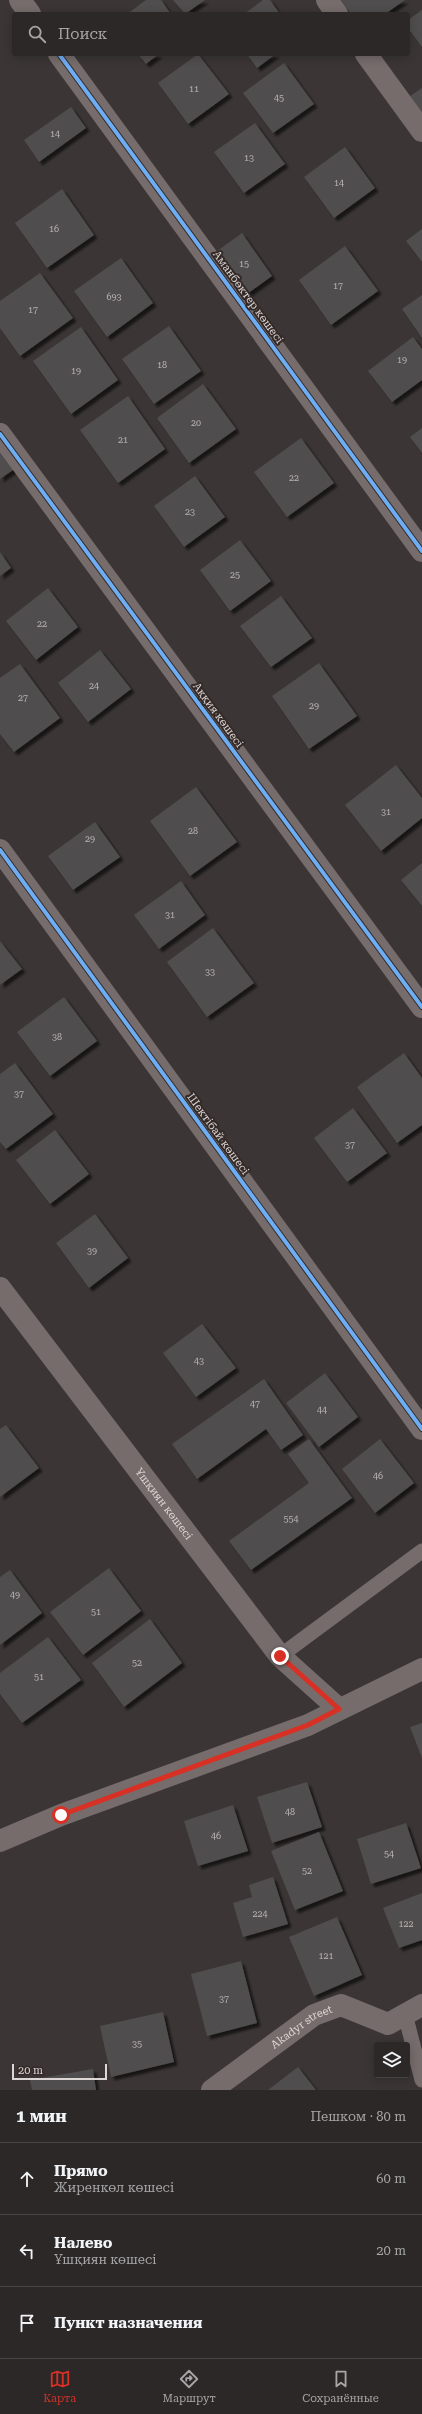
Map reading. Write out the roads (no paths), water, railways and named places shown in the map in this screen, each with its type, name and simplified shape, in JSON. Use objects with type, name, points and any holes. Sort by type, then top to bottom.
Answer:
[{"type":"street","points":[[20,0],[29,12]]},
{"type":"street","points":[[327,0],[336,12]]},
{"type":"street","name":"Аманбөктер көшесі","points":[[60,56],[422,551]]},
{"type":"street","points":[[367,56],[422,131]]},
{"type":"street","name":"Аққия көшесі","points":[[0,434],[422,1007]]},
{"type":"street","name":"Шектібай көшесі","points":[[0,850],[422,1430]]},
{"type":"street","name":"Ұшқиян көшесі","points":[[0,1288],[280,1656],[339,1709]]},
{"type":"street","points":[[2,1837],[308,1725],[422,1669]]},
{"type":"street","name":"Akadyr street","points":[[212,2090],[314,2015],[341,2005],[388,2024],[414,2010]]},
{"type":"lane","points":[[280,1656],[422,1551]]},
{"type":"lane","points":[[414,2010],[422,2080]]}]
